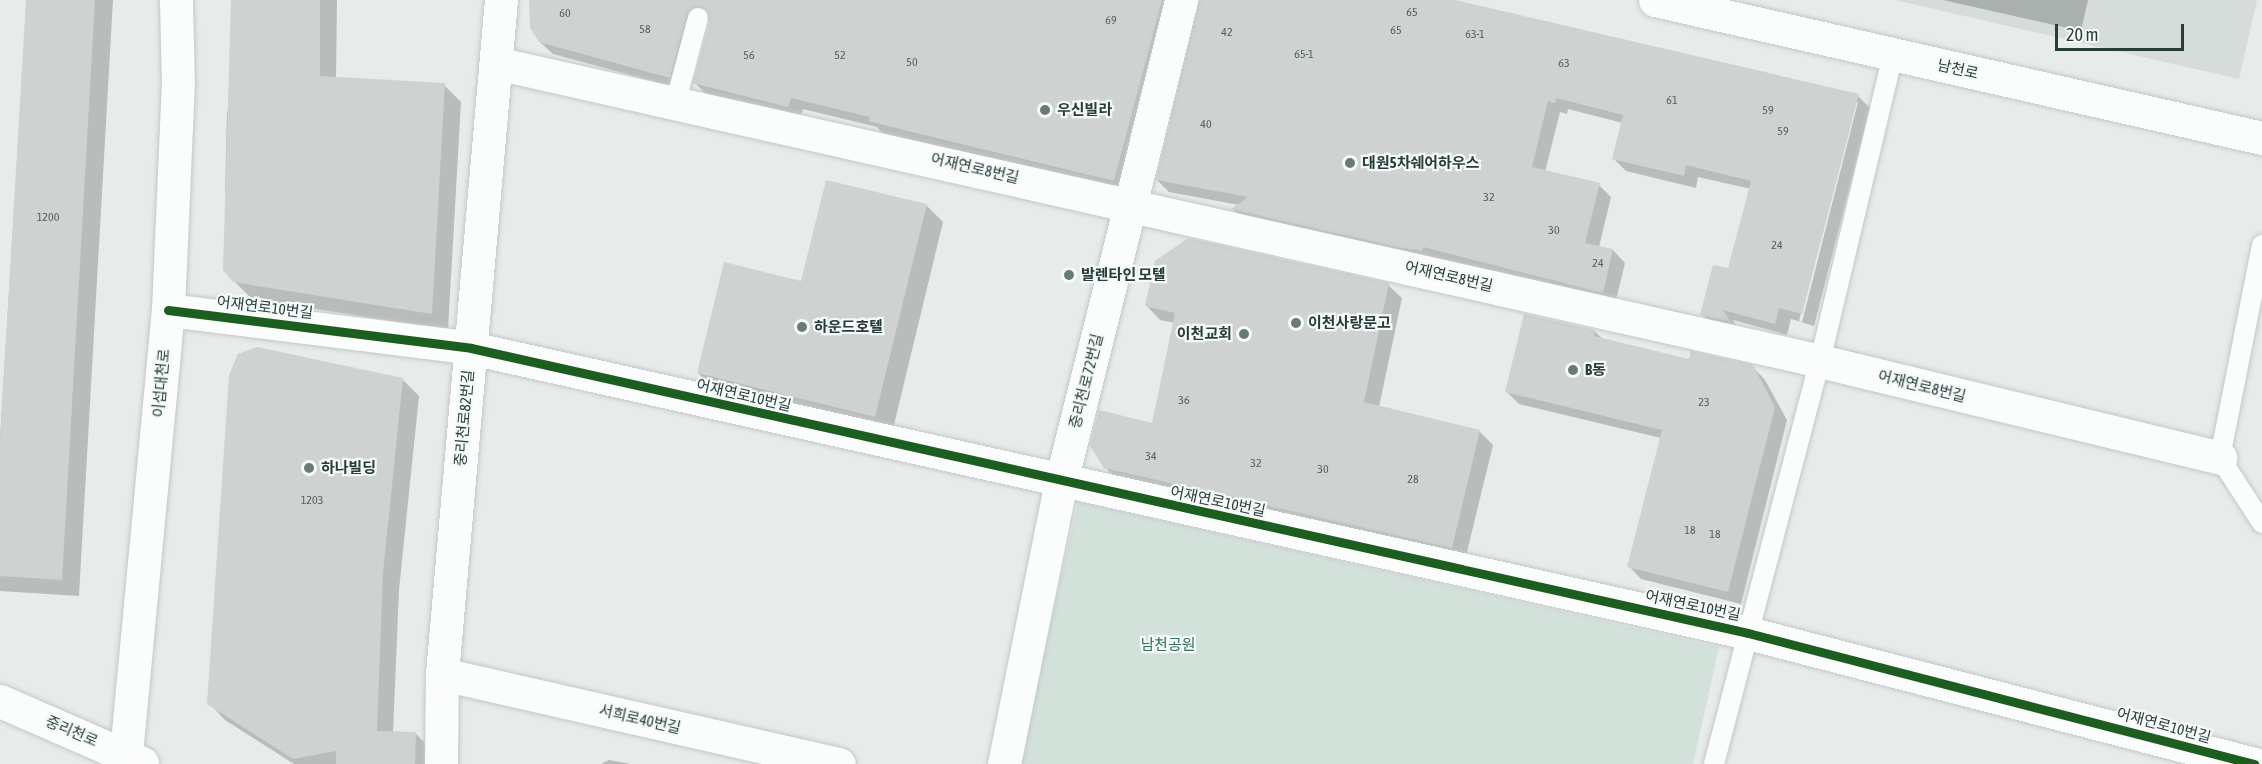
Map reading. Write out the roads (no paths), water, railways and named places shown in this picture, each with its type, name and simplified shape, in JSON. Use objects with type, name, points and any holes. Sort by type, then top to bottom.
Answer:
[{"type":"street","name":"이섭대천로","points":[[131,760],[168,310],[178,84],[176,0]]},
{"type":"street","name":"중리천로82번길","points":[[441,764],[442,674],[501,0]]},
{"type":"street","name":"중리천로72번길","points":[[1004,764],[1061,482],[1181,0]]},
{"type":"street","name":"남천로","points":[[1655,0],[2262,138]]},
{"type":"street","name":"어재연로8번길","points":[[496,63],[1130,203],[1820,361],[2220,458]]},
{"type":"street","name":"어재연로10번길","points":[[168,310],[471,348],[1061,482],[1748,633],[2254,764]]},
{"type":"street","name":"서희로40번길","points":[[442,674],[839,764]]},
{"type":"street","name":"중리천로","points":[[0,700],[131,760]]},
{"type":"lane","points":[[676,101],[698,18]]},
{"type":"lane","points":[[1714,764],[1820,361],[1893,55]]},
{"type":"lane","points":[[2262,245],[2220,458],[2262,523]]},
{"type":"place","name":"우신빌라","points":[[1045,110]]},
{"type":"place","name":"대원5차쉐어하우스","points":[[1350,163]]},
{"type":"place","name":"발렌타인 모텔","points":[[1069,275]]},
{"type":"place","name":"이천사랑문고","points":[[1296,323]]},
{"type":"place","name":"하운드호텔","points":[[802,327]]},
{"type":"place","name":"이천교회","points":[[1244,334]]},
{"type":"place","name":"B동","points":[[1573,370]]},
{"type":"place","name":"하나빌딩","points":[[309,468]]},
{"type":"park label","name":"남천공원","points":[[1168,645]]}]
